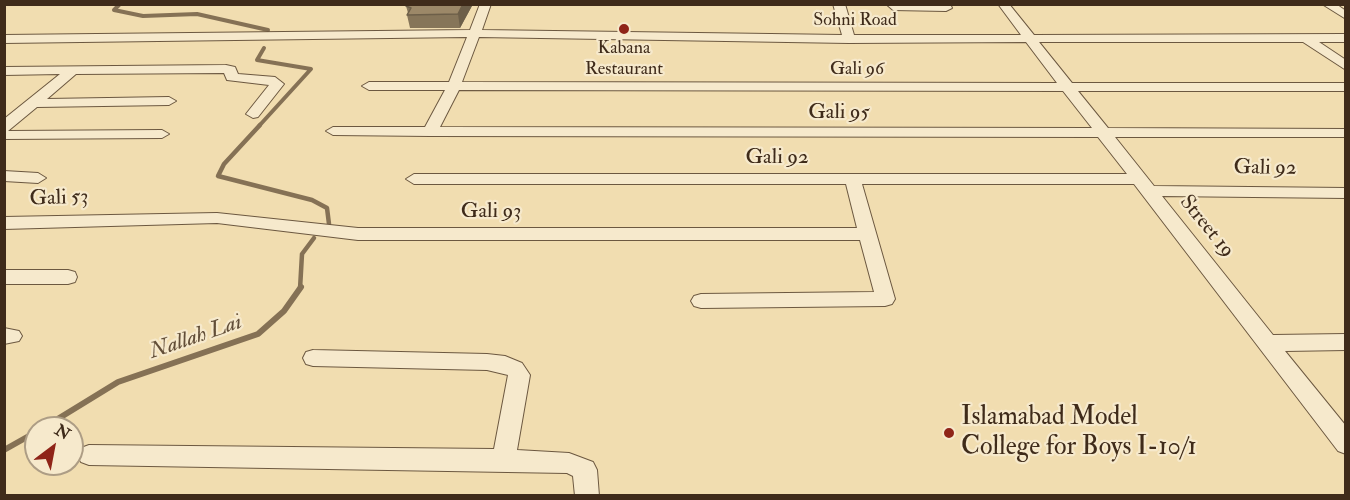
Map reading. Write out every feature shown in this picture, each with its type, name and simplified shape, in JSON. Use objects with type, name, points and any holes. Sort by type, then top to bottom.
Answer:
[{"type":"street","points":[[430,132],[454,87],[486,4]]},
{"type":"street","points":[[839,4],[849,39]]},
{"type":"street","points":[[891,4],[893,7],[946,8],[944,4]]},
{"type":"street","name":"Street 19","points":[[1003,4],[1346,444]]},
{"type":"street","points":[[1327,4],[1346,16]]},
{"type":"street","name":"Sohni Road","points":[[4,39],[474,34],[849,39],[1346,38]]},
{"type":"street","points":[[1330,38],[1346,49]]},
{"type":"street","points":[[1307,39],[1346,66]]},
{"type":"street","points":[[4,71],[226,69],[230,70],[232,77],[275,81],[277,84],[254,114]]},
{"type":"street","points":[[4,127],[72,71]]},
{"type":"street","name":"Gali 96","points":[[369,86],[1346,87]]},
{"type":"street","points":[[34,103],[169,101]]},
{"type":"street","name":"Gali 95","points":[[333,131],[1346,134]]},
{"type":"street","points":[[4,135],[162,134]]},
{"type":"street","points":[[4,176],[38,178]]},
{"type":"street","name":"Gali 92","points":[[414,179],[853,180],[1144,185],[1343,196]]},
{"type":"street","points":[[701,301],[885,299],[853,180]]},
{"type":"street","name":"Gali 93","points":[[116,220],[217,218],[358,234],[692,236],[867,234]]},
{"type":"street","name":"Gali 53","points":[[4,224],[116,220]]},
{"type":"street","points":[[4,277],[68,277]]},
{"type":"street","points":[[1269,343],[1346,342]]},
{"type":"street","points":[[313,358],[487,362],[505,364],[515,369],[519,375],[504,460]]},
{"type":"street","points":[[89,455],[504,460],[579,465],[585,470],[588,479],[587,495]]},
{"type":"building","points":[[408,4],[463,4],[458,14],[407,15],[411,8],[406,6]]},
{"type":"waterway","name":"Nallah Lai","points":[[119,5],[114,10],[143,16],[197,14],[268,30]]},
{"type":"waterway","name":"Nallah Lai","points":[[259,126],[311,69],[257,60],[264,48]]},
{"type":"waterway","name":"Nallah Lai","points":[[260,125],[224,164],[218,176],[312,200],[327,208],[329,224]]},
{"type":"waterway","name":"Nallah Lai","points":[[300,288],[302,254],[314,238]]},
{"type":"waterway","name":"Nallah Lai","points":[[63,416],[118,382],[258,334],[284,311],[300,288]]},
{"type":"waterway","name":"Nallah Lai","points":[[4,450],[24,439]]},
{"type":"place","name":"Kabana Restaurant","points":[[624,29]]},
{"type":"place","name":"Islamabad Model College for Boys I-10/1","points":[[949,433]]}]
